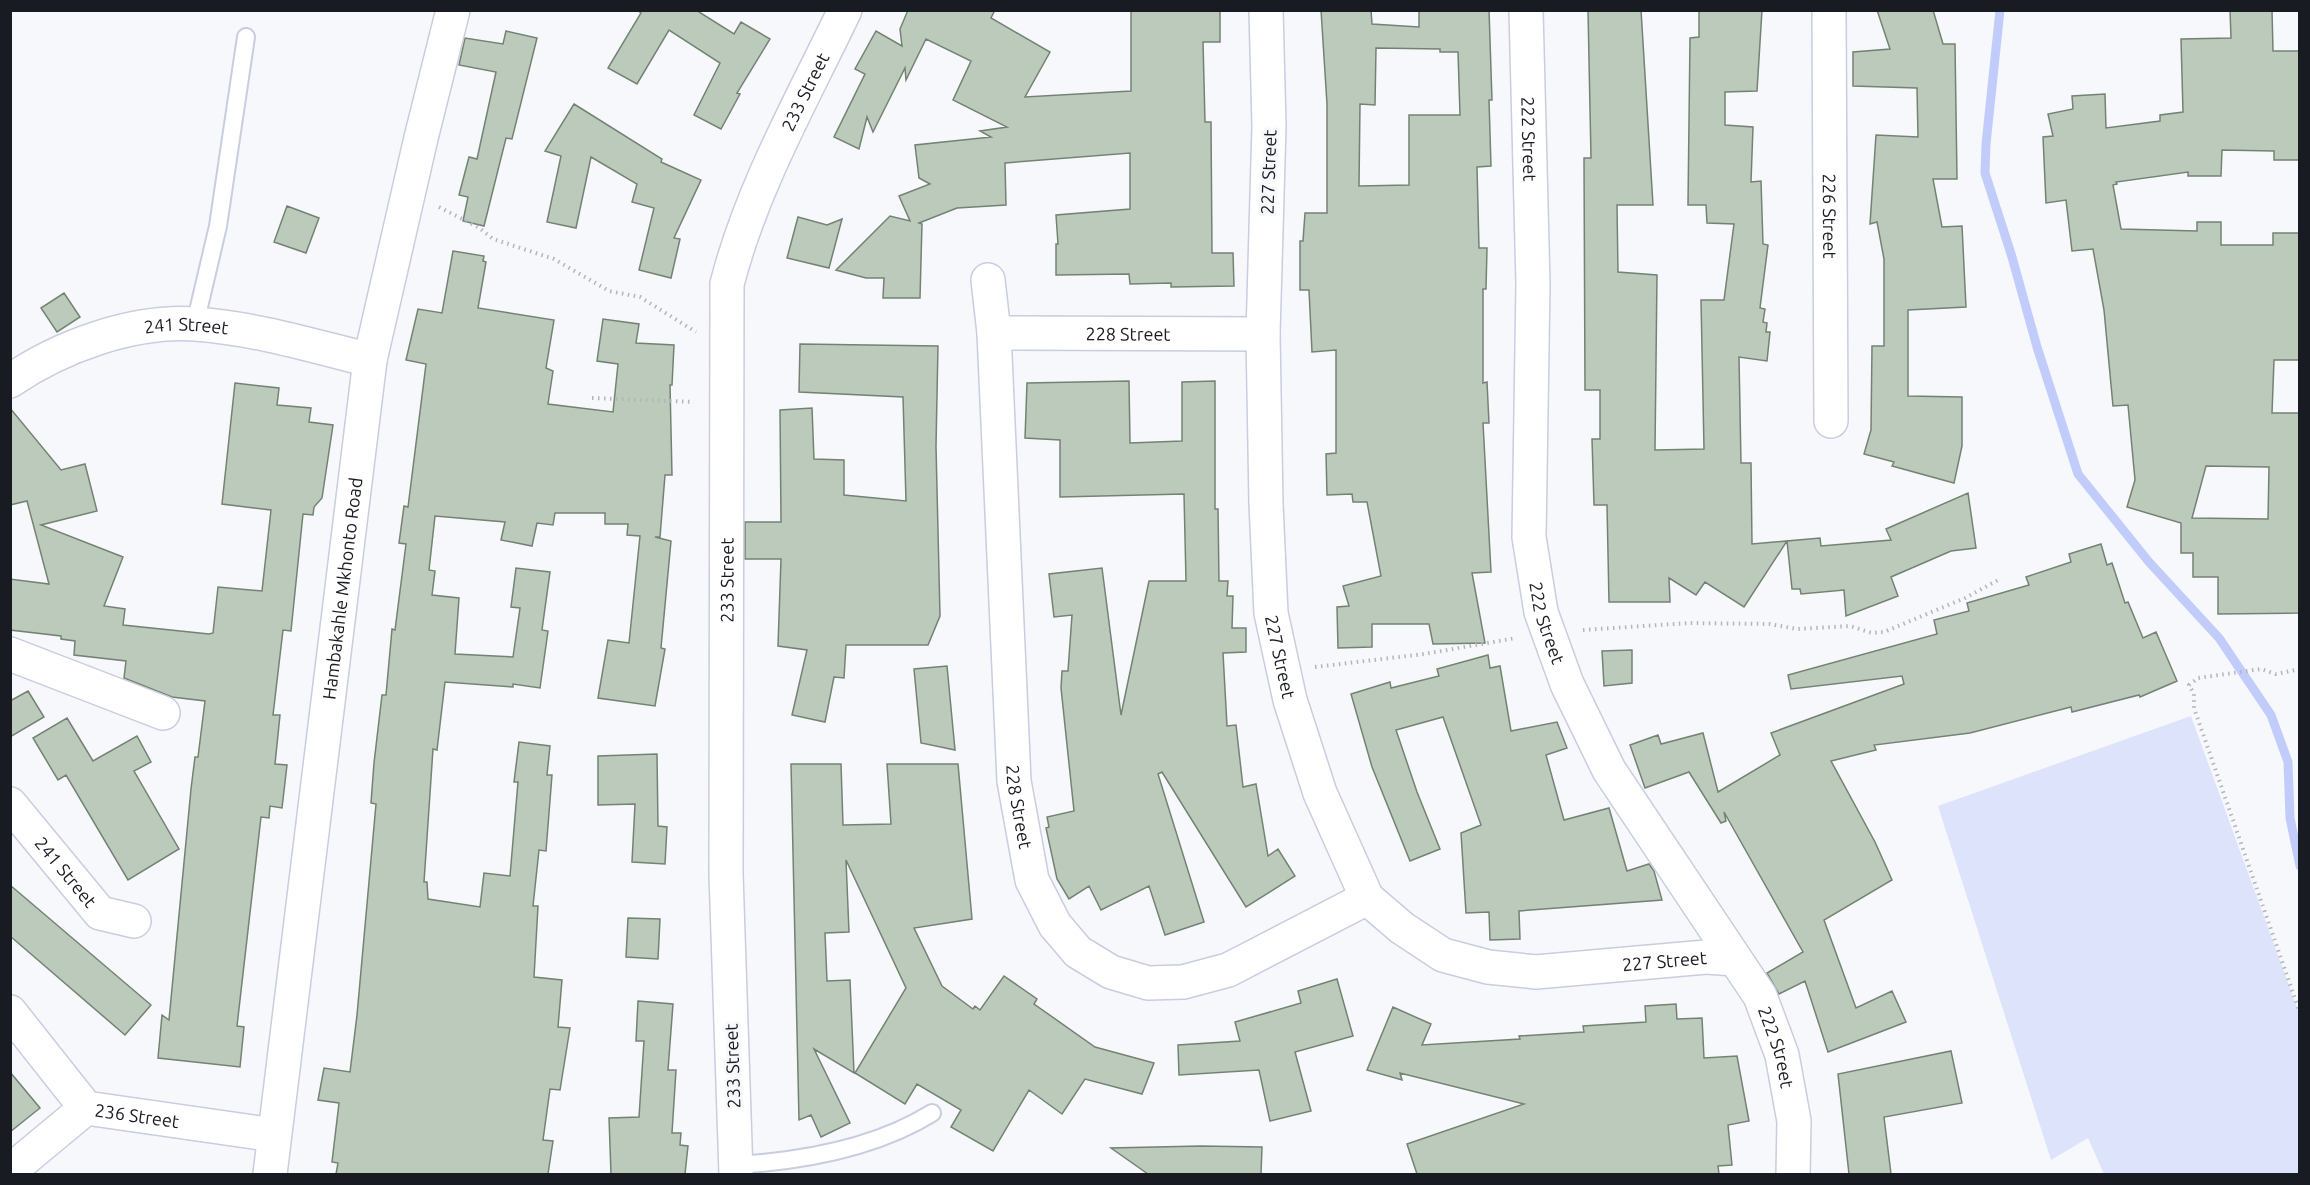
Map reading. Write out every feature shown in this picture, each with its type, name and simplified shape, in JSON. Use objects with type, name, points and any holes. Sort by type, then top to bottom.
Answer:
[{"type":"street","name":"Hambakahle Mkhonto Road","points":[[270,1174],[370,360],[453,10]]},
{"type":"street","name":"233 Street","points":[[736,1170],[726,874],[727,284],[740,235],[759,187],[845,10]]},
{"type":"street","name":"227 Street","points":[[1266,10],[1269,126],[1263,334],[1266,504],[1272,613],[1290,700],[1320,793],[1367,898],[1402,928],[1443,955],[1488,967],[1536,972],[1706,957],[1736,960]]},
{"type":"street","name":"222 Street","points":[[1526,10],[1533,284],[1529,537],[1541,612],[1567,684],[1609,770],[1760,996],[1782,1055],[1794,1121],[1793,1174]]},
{"type":"street","name":"226 Street","points":[[1829,10],[1831,421]]},
{"type":"street","name":"228 Street","points":[[988,280],[994,333],[1014,781],[1032,880],[1054,925],[1078,952],[1112,972],[1148,983],[1183,982],[1228,970],[1367,898]]},
{"type":"street","name":"241 Street","points":[[10,381],[35,364],[106,336],[155,326],[195,324],[278,338],[370,360]]},
{"type":"street","name":"228 Street","points":[[994,333],[1263,334]]},
{"type":"street","points":[[10,654],[163,713]]},
{"type":"street","name":"241 Street","points":[[10,804],[100,913],[134,921]]},
{"type":"street","name":"236 Street","points":[[10,1012],[86,1108],[274,1134]]},
{"type":"street","points":[[10,1171],[86,1108]]},
{"type":"lane","points":[[195,324],[218,226],[246,37]]},
{"type":"lane","points":[[736,1170],[827,1153],[906,1129],[932,1113]]},
{"type":"path","points":[[408,195],[478,227],[502,244],[546,254],[609,291],[640,297],[693,331],[726,337]]},
{"type":"path","points":[[592,398],[725,402]]},
{"type":"path","points":[[1284,671],[1424,654],[1548,632],[1689,623],[1769,624],[1797,629],[1850,626],[1872,633],[1884,632],[1965,598],[2000,579]]},
{"type":"path","points":[[2300,669],[2276,674],[2261,669],[2198,678],[2189,685],[2194,694],[2194,708],[2300,1013]]},
{"type":"shaded area","points":[[2191,716],[2299,1013],[2299,1174],[2104,1174],[2088,1138],[2051,1160],[1938,806]]},
{"type":"building","points":[[637,10],[696,10],[734,34],[741,22],[770,39],[737,93],[740,94],[721,129],[694,115],[720,63],[669,30],[637,84],[608,68],[641,13]]},
{"type":"building","points":[[908,10],[995,10],[991,18],[1050,52],[1025,97],[1131,91],[1131,10],[1220,10],[1220,42],[1203,42],[1205,122],[1211,122],[1212,253],[1233,253],[1234,286],[1171,287],[1171,283],[1130,284],[1129,274],[1056,275],[1056,244],[1058,244],[1056,215],[1130,209],[1130,153],[1005,163],[1006,205],[957,208],[919,223],[922,224],[920,298],[883,298],[884,278],[866,278],[836,270],[890,216],[910,221],[899,196],[930,184],[919,178],[915,145],[991,137],[980,131],[1007,127],[953,100],[971,61],[926,39],[906,80],[905,68],[873,132],[867,117],[859,149],[834,137],[865,74],[855,69],[876,31],[902,46],[900,29]]},
{"type":"building","points":[[1321,10],[1371,10],[1372,24],[1419,27],[1419,10],[1489,10],[1492,100],[1489,100],[1491,166],[1477,167],[1479,248],[1487,248],[1486,289],[1483,289],[1483,383],[1487,382],[1489,423],[1483,423],[1491,572],[1472,573],[1485,643],[1433,644],[1429,624],[1372,624],[1372,647],[1338,648],[1337,607],[1349,606],[1343,586],[1381,576],[1367,502],[1353,502],[1352,494],[1327,495],[1326,454],[1336,453],[1336,350],[1312,352],[1309,290],[1300,290],[1300,241],[1303,241],[1305,213],[1327,213],[1327,104]],"holes":[[[1376,48],[1440,49],[1440,52],[1458,52],[1460,115],[1409,115],[1409,185],[1359,186],[1360,104],[1375,105]]]},
{"type":"building","points":[[1588,10],[1641,10],[1653,205],[1617,205],[1618,272],[1657,275],[1655,450],[1704,449],[1701,300],[1724,300],[1734,224],[1707,223],[1706,205],[1688,205],[1690,38],[1699,37],[1699,10],[1762,10],[1757,91],[1725,92],[1725,125],[1753,127],[1751,182],[1761,181],[1763,244],[1768,245],[1760,308],[1765,309],[1763,322],[1767,323],[1766,332],[1770,332],[1767,361],[1739,357],[1741,463],[1751,463],[1752,544],[1787,541],[1744,607],[1705,582],[1696,595],[1669,578],[1670,602],[1609,602],[1607,505],[1594,505],[1592,439],[1600,439],[1600,390],[1585,390],[1584,158],[1591,158]]},
{"type":"building","points":[[1877,10],[1933,10],[1943,44],[1955,44],[1957,179],[1933,179],[1942,227],[1962,226],[1966,307],[1908,310],[1908,396],[1962,397],[1962,446],[1954,483],[1892,466],[1894,462],[1864,454],[1871,430],[1872,346],[1884,346],[1884,259],[1877,222],[1870,224],[1876,135],[1918,137],[1917,88],[1853,86],[1853,52],[1890,49]]},
{"type":"building","points":[[2230,10],[2272,10],[2273,51],[2300,51],[2300,160],[2274,160],[2274,151],[2222,150],[2221,176],[2188,176],[2188,172],[2116,182],[2117,184],[2113,185],[2121,229],[2197,231],[2197,222],[2221,222],[2221,245],[2273,245],[2273,233],[2300,233],[2300,360],[2274,360],[2272,413],[2300,413],[2300,613],[2218,614],[2218,577],[2193,577],[2193,553],[2181,553],[2181,523],[2127,507],[2135,480],[2128,405],[2113,406],[2104,310],[2093,249],[2072,251],[2066,200],[2046,203],[2043,137],[2053,136],[2048,114],[2073,109],[2072,96],[2105,94],[2106,128],[2160,121],[2160,115],[2183,112],[2181,39],[2231,38]],"holes":[[[2206,466],[2269,467],[2268,519],[2192,518]]]},
{"type":"building","points":[[506,31],[537,38],[512,139],[506,138],[484,226],[463,221],[468,197],[459,195],[469,157],[477,159],[496,72],[459,65],[465,38],[503,44]]},
{"type":"building","points":[[574,104],[662,159],[661,162],[701,180],[674,238],[680,239],[671,278],[639,270],[654,208],[632,202],[637,184],[591,157],[576,228],[547,222],[561,156],[545,151]]},
{"type":"building","points":[[287,206],[319,218],[306,253],[274,242]]},
{"type":"building","points":[[798,217],[827,225],[842,219],[829,268],[787,258]]},
{"type":"building","points":[[453,251],[484,256],[483,261],[486,262],[478,308],[554,320],[546,368],[553,371],[548,404],[613,412],[618,364],[597,361],[603,319],[639,324],[636,343],[674,345],[672,385],[670,385],[672,475],[665,475],[660,537],[655,537],[671,541],[661,648],[665,649],[655,706],[598,698],[608,640],[629,643],[640,536],[627,535],[628,524],[605,524],[605,513],[555,513],[553,525],[537,523],[532,546],[501,540],[505,522],[435,516],[429,570],[435,571],[432,595],[459,598],[455,654],[513,657],[520,608],[511,607],[516,568],[550,572],[542,630],[548,631],[540,688],[513,684],[513,687],[445,682],[437,750],[433,749],[424,882],[427,882],[428,899],[480,907],[484,873],[510,876],[518,782],[514,782],[519,742],[550,746],[547,775],[552,775],[546,851],[539,850],[533,906],[538,906],[534,977],[562,980],[558,1027],[570,1028],[560,1090],[550,1089],[543,1140],[553,1141],[548,1174],[336,1174],[338,1163],[332,1162],[339,1103],[318,1100],[324,1068],[350,1072],[357,1015],[376,804],[371,803],[374,763],[382,695],[386,695],[392,629],[395,630],[406,544],[399,543],[404,506],[408,507],[426,364],[406,360],[418,309],[442,313]]},
{"type":"building","points":[[64,293],[80,317],[57,332],[41,308]]},
{"type":"building","points":[[800,344],[938,346],[936,446],[940,616],[928,645],[846,645],[844,678],[834,677],[825,722],[792,715],[807,650],[778,646],[781,559],[745,559],[745,522],[781,522],[780,410],[812,408],[814,459],[844,460],[844,495],[906,501],[903,397],[799,392]]},
{"type":"building","points":[[1129,381],[1130,443],[1182,441],[1182,382],[1215,381],[1215,509],[1218,509],[1219,581],[1228,581],[1227,596],[1233,596],[1232,628],[1246,628],[1246,652],[1223,653],[1227,726],[1236,725],[1243,787],[1256,784],[1268,856],[1278,849],[1295,876],[1246,907],[1162,772],[1158,774],[1204,922],[1165,935],[1149,886],[1101,910],[1089,886],[1069,899],[1057,879],[1046,828],[1049,827],[1047,817],[1074,811],[1061,688],[1062,671],[1068,671],[1072,615],[1054,617],[1049,574],[1102,568],[1121,715],[1149,581],[1186,581],[1184,494],[1060,497],[1060,440],[1025,438],[1027,383]]},
{"type":"building","points":[[235,383],[279,388],[277,405],[311,408],[309,422],[333,425],[322,498],[314,507],[313,515],[303,514],[291,631],[283,630],[273,715],[280,715],[275,764],[287,765],[282,808],[270,806],[269,818],[261,817],[237,1026],[244,1027],[240,1067],[158,1058],[162,1015],[169,1020],[191,789],[195,757],[198,757],[205,701],[172,697],[124,678],[126,661],[74,655],[75,641],[61,639],[61,636],[10,630],[10,579],[49,584],[27,501],[10,505],[10,408],[61,470],[85,464],[97,511],[41,525],[123,557],[104,606],[125,609],[123,625],[209,634],[213,633],[218,587],[262,591],[271,510],[222,504]]},
{"type":"building","points":[[1968,493],[1976,548],[1951,551],[1891,577],[1898,596],[1846,616],[1844,590],[1801,594],[1800,589],[1792,589],[1787,541],[1820,538],[1821,546],[1891,540],[1886,529]]},
{"type":"building","points":[[2101,544],[2107,565],[2112,563],[2125,603],[2128,602],[2143,638],[2156,632],[2177,681],[2140,697],[2139,695],[2072,712],[2071,707],[1970,733],[1874,745],[1876,750],[1831,761],[1875,842],[1892,880],[1824,920],[1856,1008],[1892,991],[1906,1022],[1828,1052],[1805,981],[1779,994],[1767,973],[1803,952],[1724,812],[1726,821],[1721,823],[1689,772],[1645,788],[1630,745],[1658,735],[1661,744],[1703,733],[1718,792],[1780,755],[1771,733],[1904,684],[1902,676],[1791,689],[1788,675],[1937,634],[1934,620],[1969,611],[1967,603],[2029,585],[2026,577],[2071,562],[2069,554]]},
{"type":"building","points":[[1632,650],[1632,683],[1604,686],[1602,651]]},
{"type":"building","points":[[1488,655],[1490,668],[1500,666],[1511,731],[1557,722],[1567,748],[1546,755],[1564,820],[1609,808],[1627,871],[1649,864],[1654,871],[1662,900],[1519,911],[1520,939],[1490,940],[1489,912],[1466,913],[1461,833],[1481,825],[1443,717],[1396,730],[1417,792],[1440,849],[1410,861],[1372,767],[1351,694],[1390,682],[1391,688],[1439,676],[1437,669]]},
{"type":"building","points":[[947,666],[955,750],[921,743],[914,669]]},
{"type":"building","points":[[28,691],[44,717],[10,737],[10,701]]},
{"type":"building","points":[[67,718],[93,761],[137,736],[151,762],[134,771],[179,849],[128,880],[66,775],[58,780],[33,738]]},
{"type":"building","points":[[657,754],[658,826],[667,827],[665,864],[632,862],[635,804],[598,805],[598,756]]},
{"type":"building","points":[[791,764],[841,764],[843,825],[891,824],[887,764],[958,764],[972,919],[914,928],[942,986],[973,1009],[975,1006],[980,1010],[1004,976],[1037,999],[1034,1004],[1095,1047],[1154,1063],[1142,1094],[1085,1079],[1062,1114],[1029,1090],[993,1151],[951,1127],[961,1110],[917,1084],[905,1104],[855,1073],[906,988],[846,860],[849,932],[825,933],[827,981],[850,980],[854,1073],[814,1049],[850,1123],[821,1137],[811,1115],[799,1120]]},
{"type":"building","points":[[10,885],[151,1005],[125,1035],[10,936]]},
{"type":"building","points":[[628,918],[660,919],[658,959],[626,957]]},
{"type":"building","points":[[1337,979],[1353,1036],[1295,1052],[1311,1111],[1270,1121],[1259,1070],[1179,1075],[1178,1045],[1240,1041],[1235,1022],[1301,1003],[1298,991]]},
{"type":"building","points":[[638,1001],[673,1004],[668,1070],[676,1070],[672,1133],[681,1133],[680,1145],[688,1146],[685,1174],[611,1174],[609,1118],[639,1117],[644,1041],[636,1041]]},
{"type":"building","points":[[1676,1004],[1677,1019],[1702,1018],[1704,1058],[1737,1056],[1749,1121],[1728,1125],[1732,1165],[1718,1166],[1719,1174],[1417,1174],[1407,1144],[1524,1104],[1400,1073],[1402,1080],[1367,1070],[1393,1007],[1431,1024],[1422,1045],[1520,1039],[1519,1036],[1584,1032],[1583,1026],[1646,1022],[1645,1006]]},
{"type":"building","points":[[1951,1051],[1962,1103],[1884,1117],[1891,1174],[1849,1174],[1838,1074]]},
{"type":"building","points":[[10,1072],[40,1108],[10,1132]]},
{"type":"building","points":[[1262,1147],[1261,1174],[1148,1174],[1111,1148]]},
{"type":"waterway","points":[[2000,10],[1985,173],[2078,474],[2149,562],[2219,638],[2271,715],[2288,762],[2290,818],[2300,866]]}]
